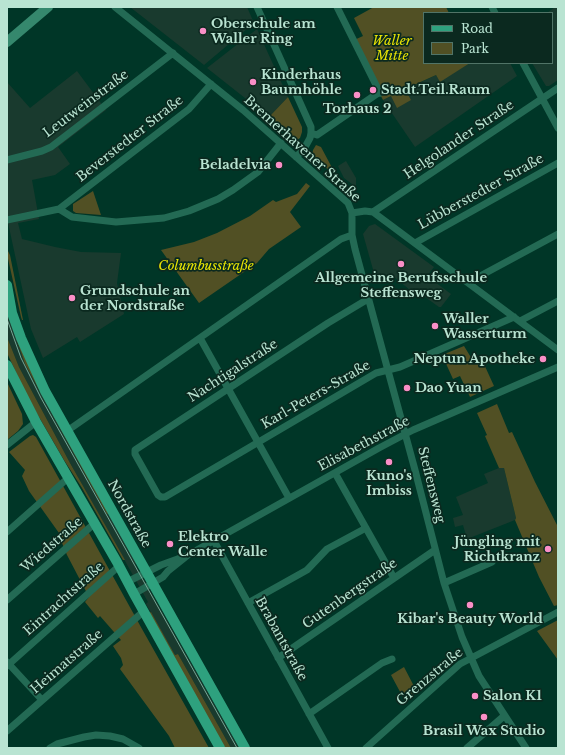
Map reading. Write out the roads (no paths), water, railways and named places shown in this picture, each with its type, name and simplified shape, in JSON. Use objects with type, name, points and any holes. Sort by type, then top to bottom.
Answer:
[{"type":"main road","points":[[7,42],[48,7]]},
{"type":"main road","name":"Nordstraße","points":[[7,285],[12,313],[26,350],[45,391],[245,748]]},
{"type":"main road","points":[[7,365],[36,422],[95,523],[220,748]]},
{"type":"street","name":"Bremerhavener Straße","points":[[115,7],[211,84],[281,143],[348,203],[352,213],[365,211],[373,212],[469,282],[558,350]]},
{"type":"street","points":[[257,7],[314,134]]},
{"type":"street","points":[[296,157],[304,149],[314,134],[382,91],[337,7]]},
{"type":"street","name":"Leutweinstraße","points":[[7,160],[42,151],[51,147],[173,53]]},
{"type":"street","points":[[524,64],[558,128]]},
{"type":"street","name":"Beverstedter Straße","points":[[59,209],[189,109],[211,84]]},
{"type":"street","name":"Helgolander Straße","points":[[373,212],[558,88]]},
{"type":"street","points":[[7,220],[59,209],[72,217],[116,222],[164,218],[189,211],[218,199],[248,180],[258,172],[281,143]]},
{"type":"street","name":"Lübberstedter Straße","points":[[415,243],[558,163]]},
{"type":"street","name":"Steffensweg","points":[[352,213],[352,235],[444,583],[462,637],[479,676],[526,748]]},
{"type":"street","points":[[469,282],[558,234]]},
{"type":"street","points":[[67,431],[341,238],[352,235]]},
{"type":"street","name":"Nachtigalstraße","points":[[146,474],[134,454],[135,450],[328,323],[368,299]]},
{"type":"street","name":"Karl-Peters-Straße","points":[[146,474],[158,495],[165,497],[376,373],[400,367],[558,301]]},
{"type":"street","points":[[200,338],[289,498]]},
{"type":"street","name":"Elisabethstraße","points":[[127,582],[161,565],[188,555],[405,434],[558,367]]},
{"type":"street","points":[[7,445],[36,422]]},
{"type":"street","points":[[335,473],[394,578]]},
{"type":"street","points":[[7,532],[68,478]]},
{"type":"street","name":"Wiedstraße","points":[[7,600],[95,523]]},
{"type":"street","points":[[248,603],[307,570],[327,549],[366,528]]},
{"type":"street","name":"Brabantstraße","points":[[214,541],[328,748]]},
{"type":"street","name":"Gutenbergstraße","points":[[278,658],[435,550]]},
{"type":"street","name":"Elisabethstraße","points":[[134,594],[162,577],[188,555]]},
{"type":"street","points":[[444,583],[492,562]]},
{"type":"street","name":"Eintrachtstraße","points":[[8,664],[119,566]]},
{"type":"street","name":"Heimatstraße","points":[[7,731],[144,612]]},
{"type":"street","name":"Grenzstraße","points":[[366,748],[423,699],[460,664],[558,612]]},
{"type":"street","points":[[309,714],[382,663],[392,659]]},
{"type":"street","points":[[8,664],[42,700]]},
{"type":"street","points":[[467,748],[504,716]]},
{"type":"street","points":[[50,748],[57,744],[96,735],[123,739],[139,748]]},
{"type":"street","points":[[62,748],[69,741]]},
{"type":"tram line","points":[[7,319],[21,358],[41,398],[237,748]]},
{"type":"place","name":"Oberschule am Waller Ring","points":[[203,31]]},
{"type":"place","name":"Kinderhaus Baumhöhle","points":[[253,82]]},
{"type":"place","name":"Stadt.Teil.Raum","points":[[373,90]]},
{"type":"place","name":"Torhaus 2","points":[[357,95]]},
{"type":"place","name":"Beladelvia","points":[[279,165]]},
{"type":"place","name":"Allgemeine Berufsschule Steffensweg","points":[[401,264]]},
{"type":"place","name":"Grundschule an der Nordstraße","points":[[72,298]]},
{"type":"place","name":"Waller Wasserturm","points":[[435,326]]},
{"type":"place","name":"Neptun Apotheke","points":[[543,359]]},
{"type":"place","name":"Dao Yuan","points":[[407,388]]},
{"type":"place","name":"Kuno's Imbiss","points":[[389,462]]},
{"type":"place","name":"Elektro Center Walle","points":[[170,544]]},
{"type":"place","name":"Jüngling mit Richtkranz","points":[[548,549]]},
{"type":"place","name":"Kibar's Beauty World","points":[[470,605]]},
{"type":"place","name":"Salon K1","points":[[475,696]]},
{"type":"place","name":"Brasil Wax Studio","points":[[484,717]]},
{"type":"park label","name":"Waller Mitte","points":[[392,48]]},
{"type":"park label","name":"Columbusstraße","points":[[206,266]]}]
